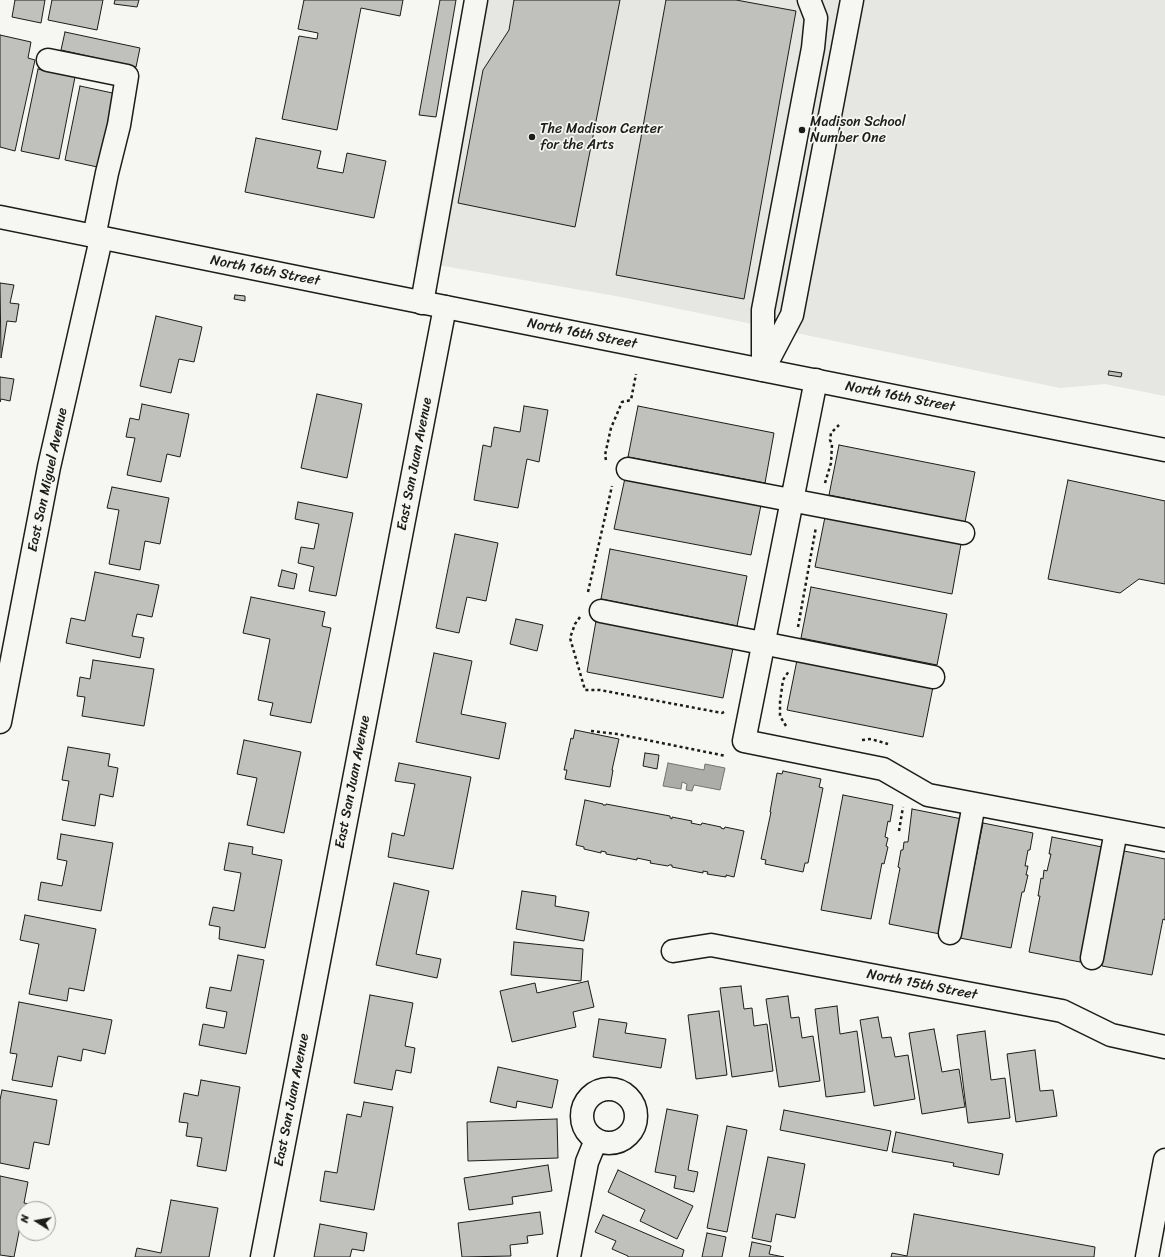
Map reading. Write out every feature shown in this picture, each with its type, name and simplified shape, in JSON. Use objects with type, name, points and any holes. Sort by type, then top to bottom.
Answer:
[{"type":"street","points":[[422,303],[476,0]]},
{"type":"street","points":[[763,370],[763,310],[813,48],[816,18],[809,0]]},
{"type":"street","points":[[763,370],[792,315],[852,0]]},
{"type":"street","name":"East San Miguel Avenue","points":[[0,722],[49,467],[98,238],[128,76],[48,60]]},
{"type":"street","points":[[810,61],[840,62]]},
{"type":"street","name":"North 16th Street","points":[[0,218],[1165,450]]},
{"type":"street","name":"East San Juan Avenue","points":[[262,1257],[445,307]]},
{"type":"street","points":[[816,380],[744,741],[883,769],[928,795],[1165,840]]},
{"type":"street","points":[[618,468],[963,533]]},
{"type":"street","points":[[591,607],[933,676]]},
{"type":"street","points":[[950,933],[974,804]]},
{"type":"street","points":[[1092,958],[1116,831]]},
{"type":"street","name":"North 15th Street","points":[[673,951],[711,945],[1062,1011],[1111,1035],[1165,1047]]},
{"type":"street","points":[[568,1257],[587,1162],[596,1140]]},
{"type":"street","points":[[1147,1257],[1165,1160]]},
{"type":"path","points":[[618,468],[605,455],[611,428],[622,402],[631,400],[636,374]]},
{"type":"path","points":[[823,489],[831,463],[831,433],[839,425]]},
{"type":"path","points":[[612,485],[591,607],[575,624],[570,638],[585,690],[600,690],[722,713]]},
{"type":"path","points":[[798,630],[816,523]]},
{"type":"path","points":[[790,727],[786,725],[780,716],[780,702],[783,680],[792,667]]},
{"type":"path","points":[[591,731],[617,734],[713,753]]},
{"type":"path","points":[[860,740],[871,739],[888,744]]},
{"type":"shaded area","name":"Madison School Number One","points":[[464,0],[1165,0],[1165,396],[1105,384],[1060,388],[621,297],[415,261]]},
{"type":"shaded area","points":[[668,763],[704,770],[705,764],[725,768],[720,790],[694,785],[692,791],[686,790],[687,784],[682,782],[681,789],[663,786]]},
{"type":"building","points":[[15,0],[45,0],[41,23],[12,17]]},
{"type":"building","points":[[52,0],[103,0],[97,30],[48,20]]},
{"type":"building","points":[[115,0],[139,0],[137,7],[114,4]]},
{"type":"building","points":[[304,0],[403,0],[400,16],[361,8],[337,130],[282,119],[299,36],[317,39],[318,33],[298,29]]},
{"type":"building","points":[[440,0],[456,0],[436,117],[419,115]]},
{"type":"building","name":"The Madison Center for the Arts","points":[[514,0],[620,0],[575,227],[458,203],[483,70],[509,30]]},
{"type":"building","points":[[666,0],[736,0],[796,11],[744,299],[616,275]]},
{"type":"building","points":[[65,32],[140,48],[136,67],[61,50]]},
{"type":"building","points":[[0,35],[31,42],[28,58],[35,60],[15,151],[0,147]]},
{"type":"building","points":[[38,69],[75,77],[59,159],[21,151]]},
{"type":"building","points":[[80,86],[117,94],[102,168],[65,160]]},
{"type":"building","points":[[256,138],[321,151],[317,168],[343,173],[347,153],[386,161],[374,218],[245,192]]},
{"type":"building","points":[[0,283],[14,285],[10,303],[19,304],[16,322],[7,321],[1,358]]},
{"type":"building","points":[[235,295],[245,296],[245,301],[234,299]]},
{"type":"building","points":[[156,316],[202,327],[194,362],[179,359],[171,393],[140,386]]},
{"type":"building","points":[[1109,371],[1122,373],[1121,377],[1108,375]]},
{"type":"building","points":[[0,377],[14,379],[10,401],[1,399],[0,402]]},
{"type":"building","points":[[317,394],[362,404],[347,478],[301,468]]},
{"type":"building","points":[[142,404],[189,414],[180,457],[167,454],[161,482],[127,475],[135,438],[126,437],[130,418],[139,420]]},
{"type":"building","points":[[524,406],[548,410],[539,462],[527,459],[518,508],[474,500],[483,445],[491,447],[494,427],[520,432]]},
{"type":"building","points":[[638,406],[774,433],[765,483],[628,457]]},
{"type":"building","points":[[839,445],[975,472],[965,522],[829,495]]},
{"type":"building","points":[[625,478],[761,505],[751,555],[614,529]]},
{"type":"building","points":[[1068,480],[1165,501],[1165,584],[1139,579],[1120,593],[1048,579]]},
{"type":"building","points":[[112,487],[169,498],[160,544],[145,541],[140,570],[109,564],[119,510],[107,508]]},
{"type":"building","points":[[298,502],[353,513],[336,596],[309,591],[314,567],[298,563],[301,547],[314,549],[319,524],[295,519]]},
{"type":"building","points":[[825,517],[961,544],[952,594],[815,567]]},
{"type":"building","points":[[455,534],[498,543],[486,601],[467,597],[459,633],[436,628]]},
{"type":"building","points":[[610,549],[747,576],[737,626],[601,599]]},
{"type":"building","points":[[282,570],[297,574],[294,589],[278,586]]},
{"type":"building","points":[[95,572],[159,585],[152,617],[137,614],[132,636],[144,638],[140,658],[66,643],[71,618],[85,621]]},
{"type":"building","points":[[811,587],[947,614],[937,665],[801,638]]},
{"type":"building","points":[[251,597],[325,612],[322,626],[331,628],[311,723],[270,715],[273,703],[258,700],[270,639],[243,633]]},
{"type":"building","points":[[516,619],[543,625],[537,651],[510,644]]},
{"type":"building","points":[[596,621],[733,648],[723,698],[587,672]]},
{"type":"building","points":[[434,653],[472,661],[461,714],[506,723],[499,759],[416,742]]},
{"type":"building","points":[[93,660],[154,669],[144,726],[82,716],[85,697],[77,696],[80,677],[90,679]]},
{"type":"building","points":[[797,660],[933,687],[923,737],[787,710]]},
{"type":"building","points":[[575,730],[619,739],[610,787],[565,779],[567,770],[564,770],[571,738],[573,739]]},
{"type":"building","points":[[244,740],[301,752],[284,833],[247,825],[257,778],[237,774]]},
{"type":"building","points":[[68,747],[110,754],[108,766],[118,768],[113,797],[100,794],[95,826],[62,820],[69,781],[62,780]]},
{"type":"building","points":[[645,753],[659,755],[657,769],[643,766]]},
{"type":"building","points":[[399,763],[471,777],[453,869],[388,857],[392,833],[404,836],[415,784],[395,781]]},
{"type":"building","points":[[783,771],[821,779],[819,787],[823,788],[808,863],[805,863],[803,872],[765,864],[766,860],[761,859],[771,812],[777,773],[782,774]]},
{"type":"building","points":[[843,795],[893,805],[890,822],[888,821],[885,837],[888,838],[886,846],[888,847],[884,864],[882,863],[871,919],[821,910]]},
{"type":"building","points":[[585,800],[603,805],[606,804],[670,816],[672,819],[672,817],[692,821],[691,823],[701,825],[702,823],[724,829],[725,827],[744,831],[734,877],[707,874],[708,872],[703,871],[703,873],[672,867],[672,865],[668,866],[650,863],[651,861],[606,854],[606,852],[601,851],[601,853],[584,849],[584,847],[576,845]]},
{"type":"building","points":[[912,809],[962,819],[940,934],[889,924],[900,868],[898,867],[901,850],[903,850],[904,842],[908,842]]},
{"type":"building","points":[[983,823],[1033,833],[1025,866],[1028,866],[1026,875],[1028,875],[1024,892],[1022,892],[1011,948],[960,938]]},
{"type":"building","points":[[61,834],[113,843],[101,911],[38,900],[41,882],[62,886],[67,861],[57,859]]},
{"type":"building","points":[[1052,837],[1102,847],[1080,962],[1029,952],[1040,896],[1038,896],[1041,878],[1043,879],[1044,870],[1047,871],[1051,854],[1049,854]]},
{"type":"building","points":[[229,843],[253,847],[252,854],[282,860],[265,948],[219,939],[220,927],[209,925],[213,907],[234,911],[241,873],[224,870]]},
{"type":"building","points":[[1124,851],[1165,859],[1165,920],[1163,919],[1152,975],[1102,966]]},
{"type":"building","points":[[394,883],[429,891],[416,954],[441,959],[437,978],[376,965]]},
{"type":"building","points":[[522,891],[556,896],[555,906],[589,912],[584,941],[516,929]]},
{"type":"building","points":[[25,915],[96,929],[84,991],[69,988],[67,1001],[29,994],[39,944],[20,940]]},
{"type":"building","points":[[514,942],[583,949],[581,981],[511,975]]},
{"type":"building","points":[[238,955],[264,960],[246,1054],[199,1045],[203,1024],[224,1028],[227,1012],[206,1008],[210,987],[231,991]]},
{"type":"building","points":[[588,981],[594,1007],[573,1012],[576,1027],[512,1042],[500,991],[535,983],[537,993]]},
{"type":"building","points":[[741,986],[744,1009],[752,1008],[754,1026],[767,1024],[773,1071],[732,1077],[720,988]]},
{"type":"building","points":[[370,995],[413,1003],[405,1046],[415,1048],[411,1073],[396,1070],[392,1090],[354,1083]]},
{"type":"building","points":[[788,996],[791,1018],[799,1017],[802,1038],[813,1036],[820,1081],[779,1087],[766,999]]},
{"type":"building","points":[[19,1002],[112,1020],[105,1054],[83,1049],[81,1061],[58,1056],[52,1087],[12,1080],[17,1054],[10,1053]]},
{"type":"building","points":[[837,1006],[840,1034],[857,1031],[865,1092],[826,1097],[815,1009]]},
{"type":"building","points":[[719,1011],[727,1075],[696,1079],[688,1015]]},
{"type":"building","points":[[878,1017],[882,1038],[891,1037],[895,1057],[908,1055],[915,1099],[874,1106],[860,1020]]},
{"type":"building","points":[[599,1019],[627,1023],[625,1033],[666,1039],[661,1068],[593,1057]]},
{"type":"building","points":[[934,1029],[942,1072],[959,1069],[965,1107],[922,1114],[909,1033]]},
{"type":"building","points":[[985,1031],[991,1080],[1005,1078],[1010,1118],[968,1123],[957,1035]]},
{"type":"building","points":[[1035,1050],[1040,1091],[1053,1090],[1057,1116],[1016,1122],[1007,1054]]},
{"type":"building","points":[[498,1067],[558,1080],[552,1108],[517,1101],[516,1108],[490,1102]]},
{"type":"building","points":[[201,1080],[240,1087],[226,1171],[197,1166],[202,1138],[186,1136],[188,1123],[179,1122],[184,1093],[198,1096]]},
{"type":"building","points":[[2,1090],[57,1100],[49,1145],[34,1142],[29,1169],[0,1163],[0,1100]]},
{"type":"building","points":[[364,1102],[393,1107],[374,1210],[320,1201],[325,1171],[337,1173],[347,1114],[361,1117]]},
{"type":"building","points":[[667,1109],[698,1115],[688,1170],[698,1172],[694,1192],[674,1188],[676,1176],[655,1172]]},
{"type":"building","points":[[784,1110],[891,1131],[887,1151],[780,1130]]},
{"type":"building","points":[[557,1119],[558,1158],[468,1161],[467,1122]]},
{"type":"building","points":[[727,1126],[747,1130],[727,1232],[707,1228]]},
{"type":"building","points":[[896,1132],[1003,1154],[999,1175],[953,1166],[954,1163],[892,1152]]},
{"type":"building","points":[[768,1157],[805,1164],[795,1218],[776,1214],[771,1242],[752,1238]]},
{"type":"building","points":[[548,1165],[552,1191],[512,1197],[513,1204],[469,1210],[464,1178]]},
{"type":"building","points":[[618,1170],[693,1206],[677,1239],[640,1221],[645,1210],[608,1192]]},
{"type":"building","points":[[0,1176],[28,1182],[24,1201],[16,1201],[17,1241],[14,1257],[0,1255]]},
{"type":"building","points":[[171,1200],[218,1208],[209,1257],[135,1257],[137,1248],[161,1253]]},
{"type":"building","points":[[540,1212],[543,1234],[527,1236],[528,1243],[510,1245],[511,1256],[462,1257],[458,1223]]},
{"type":"building","points":[[914,1214],[1095,1247],[1094,1257],[891,1257],[892,1253],[907,1256]]},
{"type":"building","points":[[603,1215],[684,1250],[682,1257],[628,1257],[612,1249],[616,1241],[595,1232]]},
{"type":"building","points":[[320,1224],[367,1233],[364,1251],[352,1249],[350,1257],[314,1257]]},
{"type":"building","points":[[707,1233],[726,1237],[722,1257],[702,1257]]},
{"type":"building","points":[[752,1242],[771,1246],[769,1254],[784,1257],[749,1257]]},
{"type":"place","name":"Madison School Number One","points":[[802,130]]},
{"type":"place","name":"The Madison Center for the Arts","points":[[532,137]]}]
